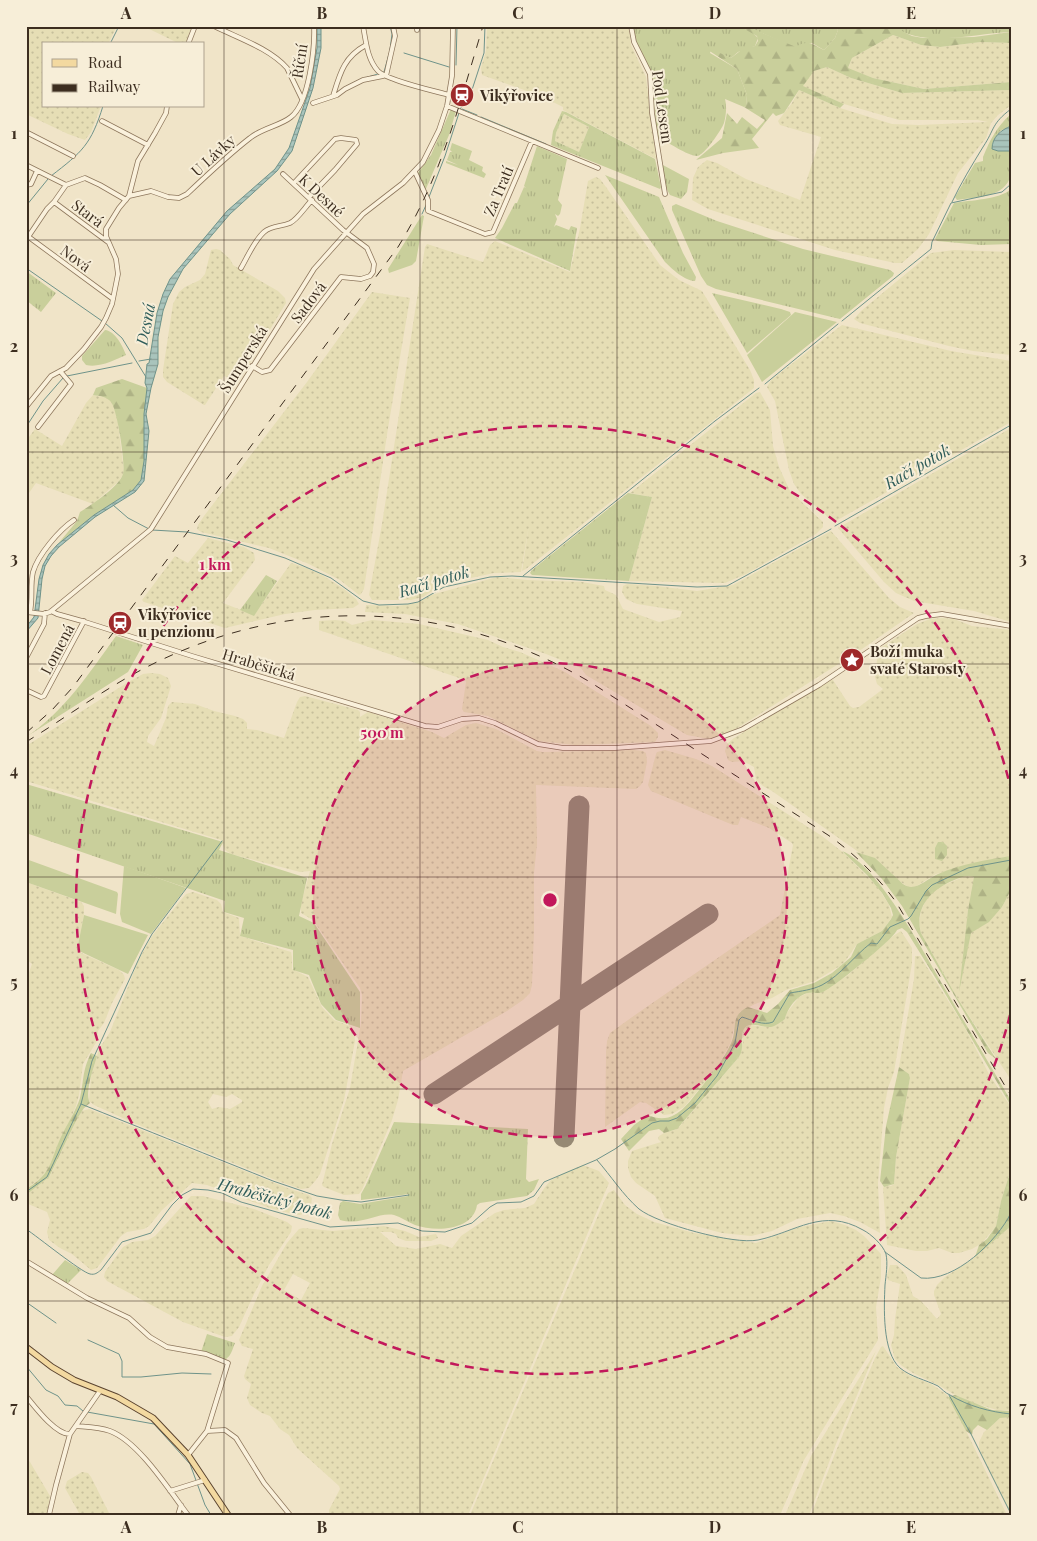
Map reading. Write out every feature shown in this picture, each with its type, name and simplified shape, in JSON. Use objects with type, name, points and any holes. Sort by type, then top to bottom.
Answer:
[{"type":"main road","points":[[26,1347],[52,1368],[74,1380],[118,1397],[153,1418],[188,1455],[200,1482],[228,1515]]},
{"type":"street","points":[[189,42],[195,26]]},
{"type":"street","points":[[214,26],[283,64],[302,99]]},
{"type":"street","name":"Říční","points":[[302,99],[309,77],[315,36],[314,26]]},
{"type":"street","points":[[363,26],[366,45],[372,63],[382,74],[449,95]]},
{"type":"street","points":[[382,74],[395,36],[392,26]]},
{"type":"street","name":"Šumperská","points":[[46,614],[150,530],[309,275],[346,232],[369,209],[415,172],[429,152],[448,106],[452,76],[453,26]]},
{"type":"street","name":"Pod Lesem","points":[[631,26],[634,42],[650,74],[652,114],[665,194]]},
{"type":"street","points":[[335,95],[340,74],[347,60],[366,45]]},
{"type":"street","points":[[313,103],[335,95],[363,80],[382,74]]},
{"type":"street","name":"U Lávky","points":[[128,198],[151,191],[168,197],[180,198],[187,194],[250,138],[292,116],[302,99]]},
{"type":"street","points":[[448,106],[598,168]]},
{"type":"street","points":[[26,406],[51,376],[66,368],[84,349],[106,318],[113,299],[118,274],[116,259],[108,242],[106,229],[128,198],[138,161],[166,113],[167,108]]},
{"type":"street","points":[[102,121],[148,145]]},
{"type":"street","points":[[26,132],[73,156]]},
{"type":"street","points":[[241,268],[257,240],[265,231],[273,226],[289,223],[294,220],[357,144],[356,140],[334,139],[294,183]]},
{"type":"street","name":"Za Tratí","points":[[415,172],[428,200],[428,211],[485,234],[490,234],[493,232],[532,140]]},
{"type":"street","points":[[26,165],[66,185],[85,178],[128,198]]},
{"type":"street","points":[[26,185],[31,184],[37,171]]},
{"type":"street","name":"K Desné","points":[[282,174],[346,232]]},
{"type":"street","name":"Stará","points":[[27,236],[66,185]]},
{"type":"street","name":"Stará","points":[[54,202],[108,242]]},
{"type":"street","name":"Sadová","points":[[252,366],[264,372],[271,369],[340,277],[366,278],[373,272],[374,264],[367,248],[346,232]]},
{"type":"street","name":"Nová","points":[[27,236],[113,299]]},
{"type":"street","points":[[38,427],[71,384],[60,371]]},
{"type":"street","points":[[30,612],[33,573],[36,565],[58,533],[74,520]]},
{"type":"street","points":[[26,608],[30,612],[46,614],[44,624],[26,658]]},
{"type":"street","name":"Hraběšická","points":[[51,611],[424,726],[438,727],[462,719],[479,718],[487,720],[528,741],[556,747],[615,748],[711,741],[743,730],[819,685],[918,618],[942,614],[1011,626]]},
{"type":"street","name":"Lomená","points":[[26,690],[41,697],[44,696],[84,621]]},
{"type":"street","points":[[26,1261],[79,1294],[129,1318],[150,1337],[167,1347],[206,1354],[228,1363],[207,1431],[188,1455]]},
{"type":"street","points":[[49,1515],[70,1434],[100,1391]]},
{"type":"street","points":[[26,1396],[57,1429],[67,1435],[70,1434]]},
{"type":"street","points":[[76,1426],[100,1428],[121,1436],[133,1445],[188,1515]]},
{"type":"street","points":[[207,1431],[225,1430],[236,1438],[264,1483],[290,1515]]},
{"type":"street","points":[[170,1491],[200,1482]]},
{"type":"street","points":[[178,1515],[181,1505]]},
{"type":"shaded area","points":[[26,26],[117,26],[109,42],[42,42],[42,108],[100,108],[91,132],[85,140],[26,114]]},
{"type":"shaded area","points":[[143,26],[192,26],[186,42],[176,42]]},
{"type":"shaded area","points":[[487,26],[629,26],[631,45],[646,77],[656,159],[563,110],[563,107],[541,96],[482,75],[481,68],[486,51]]},
{"type":"shaded area","points":[[893,35],[921,45],[940,47],[981,42],[1011,43],[1011,82],[924,89],[873,78],[848,69],[852,58]]},
{"type":"shaded area","points":[[827,67],[851,78],[902,93],[1011,90],[1010,106],[991,123],[986,138],[958,173],[929,234],[918,249],[902,263],[835,250],[708,209],[692,200],[693,178],[698,167],[707,160],[717,163],[746,179],[800,200],[821,137],[780,125],[778,121],[799,90],[840,108],[892,124],[919,125],[988,122],[978,120],[899,120],[844,104],[802,86],[814,71]]},
{"type":"shaded area","points":[[564,114],[589,127],[579,152],[555,141],[556,133]]},
{"type":"shaded area","points":[[596,177],[606,187],[660,265],[679,280],[702,291],[750,370],[754,380],[754,388],[522,571],[529,525],[521,572],[494,573],[443,584],[423,597],[411,600],[372,600],[369,595],[382,524],[425,247],[427,244],[483,262],[490,245],[495,241],[570,272],[588,181]]},
{"type":"shaded area","points":[[211,250],[220,250],[230,259],[233,265],[278,291],[285,298],[286,303],[240,379],[236,381],[224,376],[204,405],[167,382],[163,377],[163,370],[173,304],[179,292],[200,280],[205,274]]},
{"type":"shaded area","points":[[954,250],[1011,252],[1011,355],[973,351],[949,346],[860,323],[854,319],[861,311],[931,253]]},
{"type":"shaded area","points":[[372,292],[410,298],[364,589],[359,595],[340,580],[309,564],[269,548],[201,532],[197,529],[204,516],[307,382]]},
{"type":"shaded area","points":[[842,325],[951,351],[1011,361],[1011,422],[834,522],[801,494],[794,484],[789,470],[775,401],[767,387],[771,380]]},
{"type":"shaded area","points":[[760,392],[770,410],[773,446],[779,467],[790,491],[823,522],[823,527],[816,534],[746,574],[725,583],[629,581],[652,497],[630,493],[756,393]]},
{"type":"shaded area","points":[[93,395],[107,398],[113,403],[117,414],[124,473],[119,481],[93,504],[36,483],[26,500],[26,441],[35,429],[62,446],[86,403]]},
{"type":"shaded area","points":[[1011,428],[1011,622],[974,611],[914,601],[896,593],[884,582],[838,528]]},
{"type":"shaded area","points":[[831,531],[889,598],[900,607],[914,613],[862,649],[728,734],[709,739],[687,735],[586,675],[581,668],[546,654],[458,624],[405,614],[365,612],[366,605],[398,606],[418,602],[431,595],[497,577],[582,582],[604,586],[605,590],[616,595],[623,609],[659,622],[680,617],[682,611],[637,604],[626,599],[622,592],[623,586],[627,584],[697,591],[733,585]]},
{"type":"shaded area","points":[[208,538],[244,547],[254,553],[255,560],[223,603],[254,615],[291,563],[322,575],[344,589],[359,604],[353,608],[285,614],[225,628],[142,600],[175,556],[188,563]]},
{"type":"shaded area","points":[[930,619],[954,619],[972,626],[1011,630],[1011,856],[936,874],[915,887],[908,887],[763,786],[756,780],[754,767],[743,761],[732,762],[728,760],[725,751],[727,744],[734,738],[831,680],[833,680],[850,706],[853,708],[859,707],[883,689],[877,684],[875,677],[877,660],[882,647],[917,624]]},
{"type":"shaded area","points":[[372,620],[419,624],[488,640],[565,672],[651,726],[658,733],[658,737],[655,742],[575,745],[538,741],[488,716],[464,712],[462,709],[465,680],[319,630],[319,621],[345,621],[352,625]]},
{"type":"shaded area","points":[[143,674],[160,674],[168,678],[171,686],[161,718],[148,736],[147,742],[154,746],[166,718],[168,706],[172,702],[195,704],[235,716],[247,723],[247,729],[284,738],[297,702],[300,697],[305,696],[358,710],[360,717],[368,712],[432,732],[444,738],[466,725],[476,723],[496,729],[537,751],[634,750],[646,753],[647,762],[643,782],[636,789],[536,785],[537,844],[534,873],[534,931],[530,993],[507,1011],[403,1071],[392,1120],[359,1194],[344,1195],[322,1185],[332,1144],[350,1088],[361,1023],[362,995],[360,988],[313,920],[301,913],[301,904],[310,871],[300,872],[231,854],[225,850],[221,840],[26,781],[26,746],[130,681]]},
{"type":"shaded area","points":[[665,750],[712,766],[822,836],[845,854],[877,886],[889,905],[892,917],[882,931],[857,944],[840,966],[815,981],[786,990],[740,1012],[736,1018],[731,1042],[717,1068],[684,1107],[672,1114],[664,1115],[646,1103],[640,1102],[605,1127],[606,1052],[610,1033],[780,915],[793,845],[769,828],[741,817],[738,825],[733,825],[651,791],[648,785],[656,754]]},
{"type":"shaded area","points":[[968,875],[975,879],[968,910],[969,938],[971,933],[985,924],[1002,907],[1011,890],[1011,1080],[956,996],[921,933],[919,923],[921,911],[926,900],[937,888]]},
{"type":"shaded area","points":[[26,882],[81,902],[84,906],[84,914],[77,951],[119,970],[125,979],[104,1023],[98,1031],[97,1041],[83,1064],[76,1106],[50,1166],[41,1178],[26,1189],[26,981],[32,964],[26,959]]},
{"type":"shaded area","points":[[193,892],[217,900],[221,904],[223,912],[239,918],[240,936],[291,952],[292,969],[308,977],[322,1007],[334,1020],[350,1026],[354,1031],[355,1041],[344,1100],[320,1174],[309,1188],[301,1189],[278,1181],[136,1124],[89,1101],[91,1077],[99,1049],[110,1032],[139,959],[152,936],[186,894]],"holes":[[[213,1094],[226,1097],[232,1094],[242,1100],[242,1102],[230,1109],[219,1107],[212,1109],[208,1102]]]},
{"type":"shaded area","points":[[901,931],[912,948],[912,963],[894,1072],[884,1108],[878,1183],[880,1233],[860,1222],[830,1213],[797,1219],[772,1231],[751,1236],[722,1233],[665,1218],[655,1196],[636,1183],[631,1177],[628,1161],[632,1151],[661,1142],[658,1139],[659,1136],[675,1130],[681,1125],[739,1057],[745,1027],[751,1025],[767,1027],[776,1025],[785,1019],[786,1014],[799,997],[808,993],[824,991],[848,975]]},
{"type":"shaded area","points":[[915,956],[920,956],[964,1026],[990,1076],[1011,1107],[1011,1169],[1001,1201],[996,1226],[982,1243],[972,1249],[959,1253],[952,1253],[939,1248],[916,1251],[887,1245],[883,1188],[894,1184],[896,1157],[910,1078],[909,1074],[899,1067],[914,979]]},
{"type":"shaded area","points":[[89,1109],[309,1195],[312,1198],[311,1204],[305,1213],[296,1215],[270,1208],[207,1185],[192,1183],[162,1210],[149,1226],[144,1229],[127,1232],[121,1236],[97,1268],[91,1270],[72,1254],[49,1240],[47,1232],[50,1220],[47,1212],[26,1203],[26,1195],[50,1176],[77,1119],[82,1111]]},
{"type":"shaded area","points":[[583,1165],[599,1171],[609,1183],[468,1515],[329,1515],[329,1510],[340,1489],[339,1486],[297,1448],[289,1435],[280,1429],[270,1416],[250,1405],[247,1398],[251,1384],[244,1376],[253,1349],[242,1346],[239,1340],[262,1286],[287,1243],[299,1229],[303,1228],[333,1231],[384,1226],[405,1231],[419,1237],[436,1234],[438,1238],[431,1241],[406,1241],[398,1238],[396,1234],[391,1232],[380,1232],[396,1246],[416,1249],[440,1244],[452,1248],[461,1236],[495,1213],[525,1208],[534,1204],[551,1180]],"holes":[[[293,1274],[310,1283],[301,1300],[284,1290]]]},
{"type":"shaded area","points":[[614,1190],[625,1205],[637,1214],[654,1222],[694,1233],[756,1243],[800,1227],[831,1221],[856,1230],[881,1254],[881,1277],[876,1307],[878,1340],[804,1460],[780,1515],[470,1515],[602,1206],[608,1193]]},
{"type":"shaded area","points":[[191,1196],[203,1196],[254,1209],[287,1222],[292,1226],[291,1232],[269,1265],[239,1327],[232,1336],[225,1337],[183,1322],[107,1281],[104,1277],[105,1272],[123,1247],[132,1242],[148,1240],[155,1236]]},
{"type":"shaded area","points":[[1011,1226],[1011,1410],[997,1410],[970,1402],[955,1395],[913,1373],[895,1359],[891,1345],[894,1335],[900,1284],[888,1280],[887,1275],[890,1265],[897,1265],[906,1275],[913,1296],[921,1301],[937,1319],[941,1314],[934,1295],[937,1285],[945,1277],[971,1260]]},
{"type":"shaded area","points":[[883,1346],[897,1367],[909,1375],[931,1384],[946,1394],[951,1400],[1007,1515],[811,1515],[875,1358]]},
{"type":"shaded area","points":[[876,1351],[836,1444],[809,1515],[785,1515],[811,1456]]},
{"type":"shaded area","points":[[1011,1417],[1011,1515],[979,1448],[979,1442],[984,1432],[1000,1418]]},
{"type":"shaded area","points":[[26,1458],[50,1496],[47,1515],[26,1515]]},
{"type":"shaded area","points":[[82,1472],[88,1473],[91,1477],[110,1515],[77,1515],[79,1513],[65,1488],[67,1481]]},
{"type":"green space","points":[[633,26],[739,26],[753,33],[758,38],[755,46],[738,52],[731,58],[711,50],[710,53],[737,69],[747,95],[746,106],[744,107],[725,99],[724,123],[712,142],[700,155],[688,154],[657,138],[652,74],[635,39]]},
{"type":"green space","points":[[739,26],[746,26],[796,47],[807,43],[824,50],[835,38],[838,30],[836,26],[892,26],[912,36],[923,38],[974,37],[1011,32],[1011,43],[981,42],[940,47],[921,45],[893,35],[852,58],[848,68],[873,78],[924,89],[1011,82],[1011,90],[902,93],[851,78],[827,67],[814,71],[803,86],[844,104],[840,108],[799,90],[784,113],[776,116],[773,113],[752,139],[759,148],[723,153],[696,160],[722,138],[727,113],[737,124],[742,117],[757,129],[765,120],[744,107],[746,106],[747,95],[737,69],[708,50],[709,48],[731,58],[744,48],[755,46],[758,41],[757,36]]},
{"type":"green space","points":[[746,26],[836,26],[838,30],[835,38],[824,50],[812,43],[796,48]]},
{"type":"green space","points":[[892,26],[1011,26],[1011,32],[934,38],[919,37],[905,33]]},
{"type":"green space","points":[[451,109],[456,111],[449,135],[425,191],[418,173],[431,155]]},
{"type":"green space","points":[[562,111],[566,112],[655,159],[660,189],[551,145],[553,131]],"holes":[[[564,114],[589,127],[579,152],[555,141],[556,133]]]},
{"type":"green space","points":[[1011,114],[1011,126],[1000,131],[992,144],[998,151],[1011,151],[1011,175],[1008,183],[1003,188],[989,195],[957,200],[955,197],[975,163],[983,161],[983,157],[994,134]]},
{"type":"green space","points":[[452,143],[472,151],[469,160],[483,167],[482,171],[486,174],[484,178],[446,163],[446,161],[458,165],[447,160],[450,152],[452,152],[450,150]]},
{"type":"green space","points":[[537,146],[567,159],[558,200],[562,205],[560,214],[558,216],[555,214],[557,219],[554,227],[556,225],[569,230],[571,226],[577,228],[570,271],[495,238],[515,203],[517,203],[524,187],[526,188],[524,186]]},
{"type":"green space","points":[[661,164],[689,179],[687,192],[681,199],[670,195],[666,188]]},
{"type":"green space","points":[[605,175],[659,197],[683,253],[696,277],[695,281],[683,277],[665,262]]},
{"type":"green space","points":[[1011,189],[1011,244],[981,245],[937,241],[935,239],[954,203],[992,197],[1006,193]]},
{"type":"green space","points":[[676,204],[717,221],[803,249],[890,270],[894,273],[893,276],[840,319],[716,289],[707,285],[701,276],[672,210],[672,206]]},
{"type":"green space","points":[[422,215],[424,216],[416,261],[412,265],[389,273],[388,269]]},
{"type":"green space","points":[[26,271],[56,293],[41,312],[26,300]]},
{"type":"green space","points":[[712,293],[781,309],[790,312],[791,315],[747,353]]},
{"type":"green space","points":[[795,312],[837,322],[762,382],[747,355]]},
{"type":"green space","points":[[105,330],[112,333],[121,343],[126,355],[102,364],[86,365],[82,360],[82,356]]},
{"type":"green space","points":[[122,379],[147,388],[144,414],[144,461],[141,480],[133,490],[94,515],[57,545],[77,521],[80,512],[111,490],[123,474],[122,449],[113,406],[107,399],[93,395],[96,388]]},
{"type":"green space","points":[[628,493],[652,497],[629,581],[532,575],[530,573],[532,570]]},
{"type":"green space","points":[[266,575],[277,581],[254,616],[240,610]]},
{"type":"green space","points":[[116,636],[143,645],[128,672],[26,737],[52,716],[76,691]]},
{"type":"green space","points":[[26,784],[223,842],[219,850],[307,878],[299,916],[314,923],[360,992],[360,1028],[336,1020],[321,1004],[309,975],[293,970],[293,950],[240,936],[244,918],[224,912],[225,901],[26,833]]},
{"type":"green space","points":[[938,842],[943,842],[947,846],[947,855],[942,861],[935,859],[935,848]]},
{"type":"green space","points":[[842,851],[856,860],[871,874],[901,914],[1011,1101],[1011,1106],[943,990],[907,932],[902,928],[897,930],[886,943],[863,963],[829,988],[821,993],[804,994],[796,999],[785,1019],[778,1024],[771,1027],[746,1026],[743,1032],[742,1049],[739,1057],[677,1129],[664,1133],[659,1129],[649,1131],[629,1151],[621,1139],[634,1125],[648,1115],[658,1118],[673,1116],[692,1099],[731,1043],[738,1014],[748,1007],[767,1013],[790,990],[814,983],[832,973],[851,957],[857,944],[882,931],[891,919],[893,915],[891,908],[882,893],[867,875]]},
{"type":"green space","points":[[856,852],[875,858],[903,884],[912,887],[938,874],[956,868],[1011,856],[1011,890],[1002,907],[989,922],[971,933],[959,992],[968,910],[974,877],[960,878],[937,889],[922,908],[919,924],[921,933],[956,996],[996,1059],[988,1053],[902,906],[882,879]]},
{"type":"green space","points":[[26,859],[117,892],[116,914],[26,882]]},
{"type":"green space","points":[[124,866],[186,888],[151,934],[122,922],[120,914]]},
{"type":"green space","points":[[84,915],[148,935],[128,974],[77,950]]},
{"type":"green space","points":[[91,1053],[97,1056],[89,1086],[88,1098],[90,1103],[84,1108],[77,1119],[49,1177],[26,1195],[26,1189],[47,1171],[80,1098],[86,1065]]},
{"type":"green space","points":[[899,1067],[909,1074],[910,1078],[896,1157],[894,1184],[884,1187],[880,1181],[886,1126]]},
{"type":"green space","points":[[394,1122],[528,1129],[526,1179],[529,1182],[539,1179],[534,1190],[527,1196],[480,1203],[468,1220],[461,1225],[452,1227],[442,1229],[423,1227],[394,1215],[382,1215],[356,1221],[340,1220],[338,1215],[340,1203],[343,1201],[360,1204],[408,1196],[408,1194],[361,1200],[361,1194]]},
{"type":"green space","points":[[1011,1169],[1011,1226],[975,1257],[979,1245],[987,1239],[996,1226],[1001,1201]]},
{"type":"green space","points":[[65,1260],[81,1270],[66,1285],[52,1275]]},
{"type":"green space","points":[[207,1334],[235,1343],[226,1359],[224,1360],[201,1352]]},
{"type":"green space","points":[[955,1395],[992,1410],[1011,1411],[1011,1417],[1000,1418],[987,1430],[978,1425],[973,1430],[972,1435],[966,1431],[948,1397]]},
{"type":"water","points":[[317,26],[321,26],[321,48],[313,88],[292,151],[277,171],[230,214],[183,269],[168,297],[158,337],[158,364],[146,414],[149,431],[144,481],[135,492],[95,517],[51,556],[45,566],[42,579],[38,618],[26,632],[26,627],[34,617],[39,579],[49,554],[57,545],[94,515],[133,490],[141,480],[144,461],[147,364],[149,363],[157,313],[163,294],[170,279],[227,211],[275,169],[289,148],[310,88],[317,48]]},
{"type":"water","points":[[1011,126],[1011,151],[992,149],[998,134]]},
{"type":"waterway","points":[[111,42],[119,26]]},
{"type":"waterway","points":[[390,26],[392,34],[390,50]]},
{"type":"waterway","points":[[456,65],[457,26]]},
{"type":"waterway","points":[[460,109],[470,96],[484,53],[485,26]]},
{"type":"waterway","points":[[404,53],[449,67]]},
{"type":"waterway","points":[[365,78],[384,72],[389,54]]},
{"type":"waterway","points":[[345,87],[359,80]]},
{"type":"waterway","points":[[318,103],[333,98]]},
{"type":"waterway","points":[[51,176],[84,147],[94,130],[102,108]]},
{"type":"waterway","points":[[462,109],[477,115]]},
{"type":"waterway","points":[[952,202],[997,123],[1011,109]]},
{"type":"waterway","points":[[429,197],[459,113]]},
{"type":"waterway","points":[[481,117],[546,144]]},
{"type":"waterway","points":[[26,206],[48,179]]},
{"type":"waterway","points":[[842,321],[931,249],[932,242],[951,203],[1002,192],[1011,184]]},
{"type":"waterway","points":[[422,214],[427,203]]},
{"type":"waterway","points":[[26,268],[102,321]]},
{"type":"waterway","name":"Desná","points":[[105,323],[122,338],[146,377]]},
{"type":"waterway","points":[[765,384],[838,324]]},
{"type":"waterway","points":[[139,361],[151,359]]},
{"type":"waterway","points":[[67,376],[132,363]]},
{"type":"waterway","points":[[26,427],[43,401],[63,378]]},
{"type":"waterway","points":[[523,576],[715,421],[759,388]]},
{"type":"waterway","name":"Račí potok","points":[[835,526],[1011,425]]},
{"type":"waterway","name":"Račí potok","points":[[113,505],[128,518],[149,529]]},
{"type":"waterway","name":"Račí potok","points":[[152,530],[187,532],[227,540],[285,558],[331,578],[363,601],[379,605],[418,602],[444,587],[490,577],[512,576],[697,587],[727,586],[831,529]]},
{"type":"waterway","points":[[26,1192],[47,1177],[81,1104],[92,1061],[152,934],[222,841]]},
{"type":"waterway","name":"Hraběšický potok","points":[[26,1229],[85,1272],[93,1274],[101,1270],[122,1242],[151,1233],[172,1205],[182,1195],[193,1189],[222,1193],[241,1202],[330,1227],[398,1223],[422,1231],[445,1232],[472,1223],[497,1203],[521,1202],[534,1196],[544,1182],[596,1160],[652,1123],[677,1118],[695,1103],[717,1076],[735,1043],[739,1020],[742,1017],[761,1023],[773,1022],[790,993],[818,987],[829,981],[871,943],[877,944],[890,927],[908,919],[932,885],[968,868],[1011,860]]},
{"type":"waterway","points":[[81,1104],[273,1181],[317,1196],[361,1202],[409,1195]]},
{"type":"waterway","points":[[597,1160],[622,1192],[639,1209],[662,1221],[697,1232],[747,1241],[758,1240],[822,1221],[849,1223],[866,1232],[880,1244],[886,1254],[885,1329],[894,1361],[904,1371],[938,1386],[964,1402],[987,1410],[1011,1414]]},
{"type":"waterway","points":[[885,1252],[921,1278],[934,1278],[961,1267],[974,1257],[996,1236],[1011,1213]]},
{"type":"waterway","points":[[26,1302],[56,1323]]},
{"type":"waterway","points":[[88,1340],[119,1354],[122,1361],[122,1377],[182,1373],[211,1374]]},
{"type":"waterway","points":[[26,1366],[46,1390],[58,1396],[65,1405],[77,1406],[83,1411]]},
{"type":"waterway","points":[[949,1395],[1011,1514]]},
{"type":"waterway","points":[[87,1412],[154,1424],[190,1464],[205,1505],[211,1515]]},
{"type":"runway","points":[[564,1137],[579,806]]},
{"type":"runway","points":[[434,1094],[708,914]]},
{"type":"railway","points":[[26,733],[52,710],[73,687],[398,247],[438,167],[483,26]]},
{"type":"railway","points":[[26,742],[108,689],[159,661],[213,639],[267,624],[322,617],[377,616],[432,623],[486,636],[539,656],[590,682],[838,842],[873,874],[896,902],[1011,1096]]},
{"type":"place","name":"Vikýřovice","points":[[462,95]]},
{"type":"place","name":"Vikýřovice u penzionu","points":[[120,623]]},
{"type":"place","name":"Boží muka svaté Starosty","points":[[852,660]]}]
